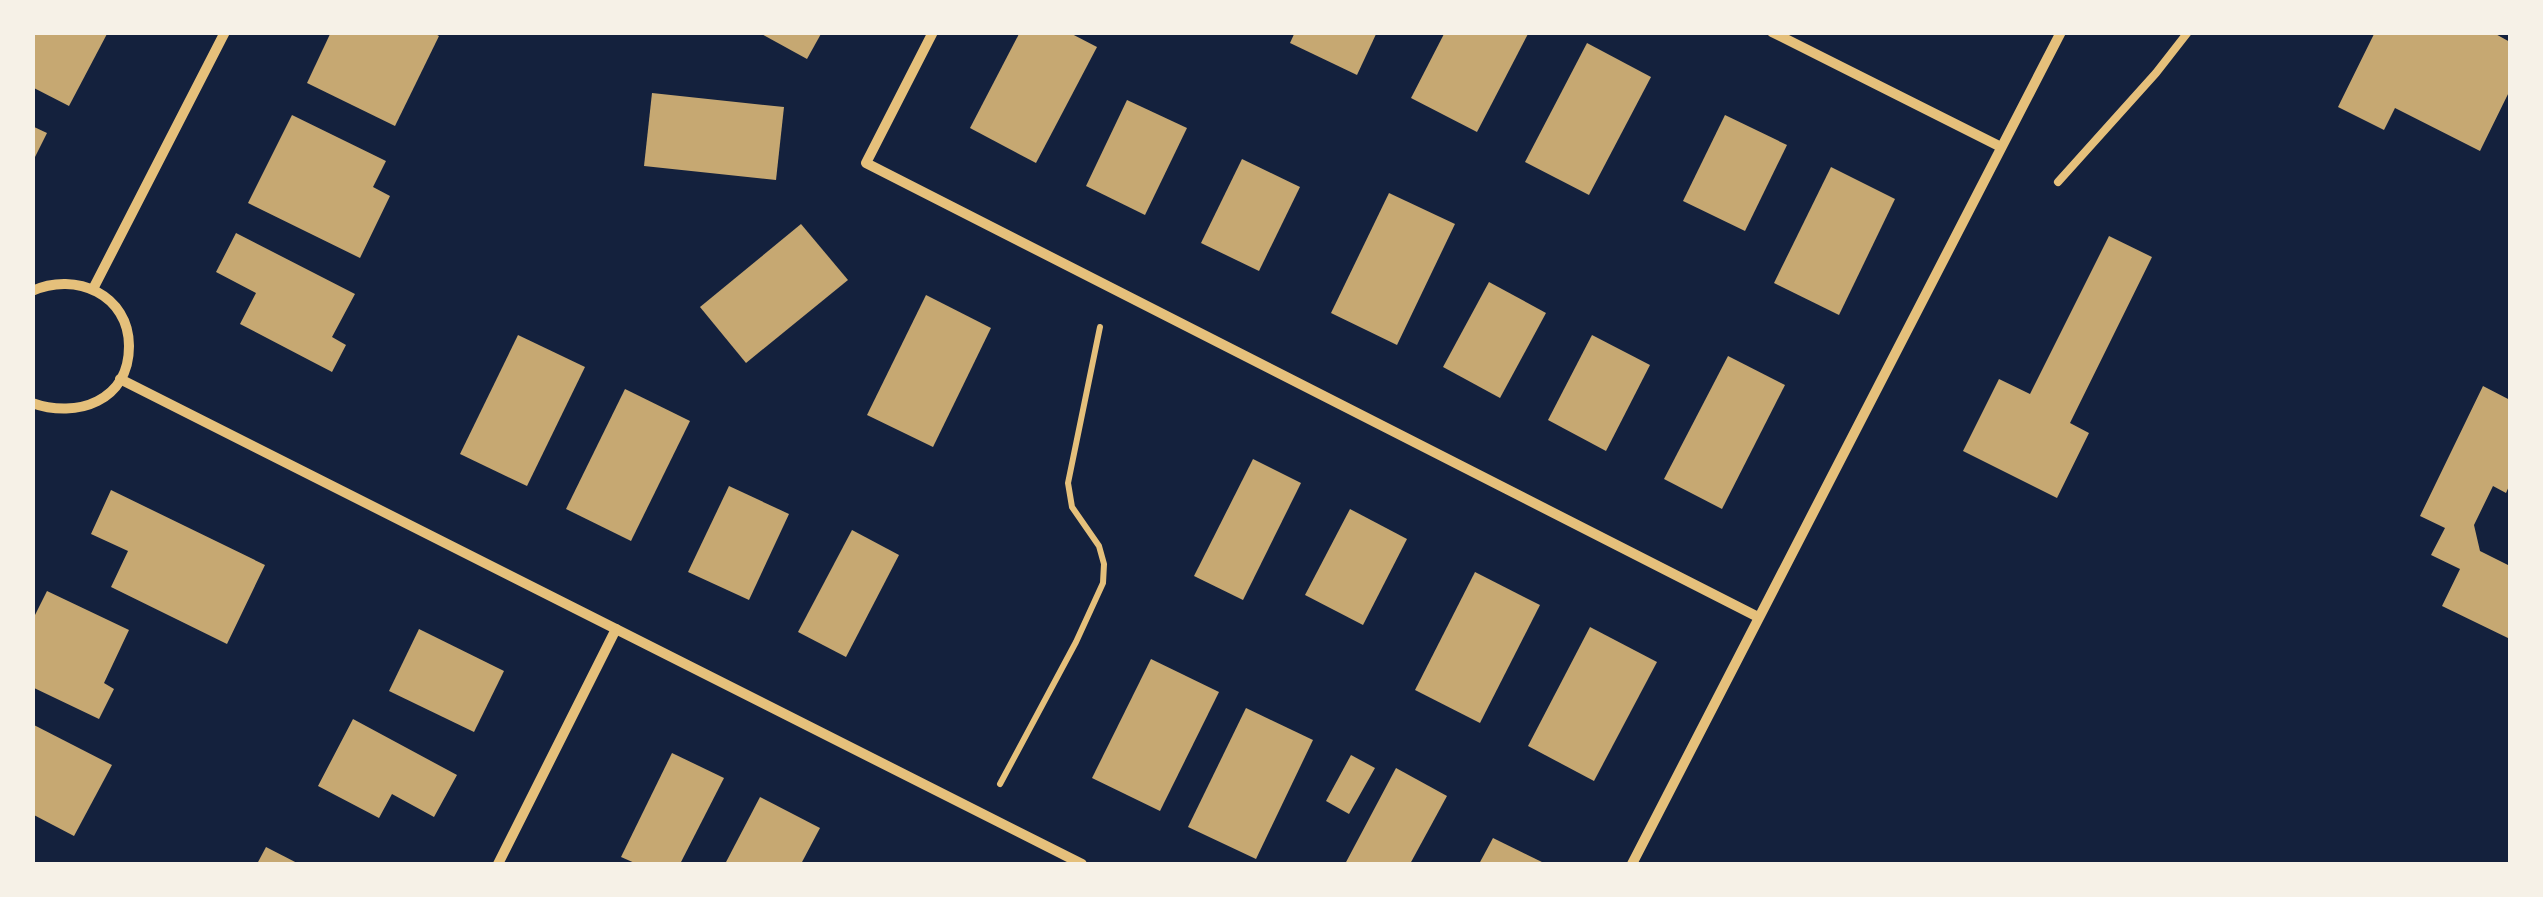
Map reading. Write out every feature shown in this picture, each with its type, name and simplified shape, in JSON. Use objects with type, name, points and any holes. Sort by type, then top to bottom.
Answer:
[{"type":"street","points":[[93,289],[225,32]]},
{"type":"street","points":[[933,32],[866,163],[1758,616]]},
{"type":"street","points":[[1772,32],[2001,146]]},
{"type":"street","points":[[1632,864],[2061,32]]},
{"type":"street","points":[[32,292],[54,283],[74,283],[93,289],[119,313],[129,346],[120,379],[97,402],[65,410],[33,403]]},
{"type":"street","points":[[120,379],[1082,864]]},
{"type":"street","points":[[498,864],[616,629]]},
{"type":"lane","points":[[2058,182],[2188,32]]},
{"type":"path","points":[[1000,784],[1103,584],[1104,564],[1099,546],[1072,507],[1068,483],[1100,327]]},
{"type":"building","points":[[32,32],[108,32],[69,106],[32,87]]},
{"type":"building","points":[[331,32],[432,32],[439,36],[395,126],[307,83]]},
{"type":"building","points":[[758,32],[822,32],[807,59]]},
{"type":"building","points":[[1020,32],[1068,32],[1097,47],[1036,163],[970,128]]},
{"type":"building","points":[[1295,32],[1377,32],[1357,75],[1290,43]]},
{"type":"building","points":[[1445,32],[1529,32],[1477,132],[1411,98]]},
{"type":"building","points":[[2375,32],[2492,32],[2510,42],[2510,90],[2480,151],[2395,108],[2384,130],[2338,107]]},
{"type":"building","points":[[1587,43],[1651,77],[1589,195],[1525,162]]},
{"type":"building","points":[[652,93],[784,107],[776,180],[644,166]]},
{"type":"building","points":[[1127,100],[1187,128],[1145,215],[1086,186]]},
{"type":"building","points":[[292,115],[386,161],[373,187],[390,196],[360,258],[248,203]]},
{"type":"building","points":[[1725,115],[1787,145],[1745,231],[1683,201]]},
{"type":"building","points":[[32,126],[47,133],[32,163]]},
{"type":"building","points":[[1242,159],[1300,187],[1259,271],[1201,243]]},
{"type":"building","points":[[1831,167],[1895,199],[1839,315],[1774,283]]},
{"type":"building","points":[[1389,193],[1455,224],[1397,345],[1331,313]]},
{"type":"building","points":[[801,224],[848,280],[746,363],[700,307]]},
{"type":"building","points":[[236,233],[355,294],[332,337],[346,345],[332,372],[240,324],[256,293],[216,272]]},
{"type":"building","points":[[2109,236],[2152,257],[2070,423],[2089,433],[2057,498],[1963,451],[1999,379],[2030,394]]},
{"type":"building","points":[[1489,282],[1546,313],[1500,398],[1443,367]]},
{"type":"building","points":[[926,295],[991,328],[933,447],[867,415]]},
{"type":"building","points":[[518,335],[585,367],[527,486],[460,454]]},
{"type":"building","points":[[1592,335],[1650,365],[1606,451],[1548,420]]},
{"type":"building","points":[[1728,356],[1785,385],[1722,509],[1664,479]]},
{"type":"building","points":[[2483,386],[2510,400],[2510,484],[2506,493],[2493,486],[2474,525],[2480,551],[2510,566],[2510,639],[2442,606],[2460,569],[2431,555],[2445,528],[2420,516]]},
{"type":"building","points":[[625,389],[690,421],[631,541],[566,509]]},
{"type":"building","points":[[1253,459],[1301,483],[1243,600],[1194,576]]},
{"type":"building","points":[[729,486],[789,514],[749,600],[688,572]]},
{"type":"building","points":[[111,490],[265,565],[227,644],[111,587],[128,551],[91,534]]},
{"type":"building","points":[[1350,509],[1407,539],[1363,625],[1305,595]]},
{"type":"building","points":[[852,530],[899,555],[846,657],[798,632]]},
{"type":"building","points":[[1475,572],[1540,605],[1480,723],[1415,690]]},
{"type":"building","points":[[47,591],[129,630],[104,683],[114,689],[99,719],[32,687],[32,621]]},
{"type":"building","points":[[1590,627],[1657,662],[1594,781],[1528,746]]},
{"type":"building","points":[[419,629],[504,671],[474,732],[389,691]]},
{"type":"building","points":[[1151,659],[1219,692],[1160,811],[1092,778]]},
{"type":"building","points":[[1246,708],[1313,740],[1256,859],[1188,827]]},
{"type":"building","points":[[353,719],[457,775],[434,817],[392,794],[379,818],[318,786]]},
{"type":"building","points":[[32,724],[112,765],[74,836],[32,814]]},
{"type":"building","points":[[672,753],[724,778],[680,864],[637,864],[621,857]]},
{"type":"building","points":[[1351,755],[1375,768],[1349,814],[1326,801]]},
{"type":"building","points":[[1396,768],[1447,796],[1410,864],[1345,864]]},
{"type":"building","points":[[760,797],[820,828],[801,864],[725,864]]},
{"type":"building","points":[[1493,838],[1546,864],[1479,864]]},
{"type":"building","points":[[266,847],[299,864],[257,864]]}]
